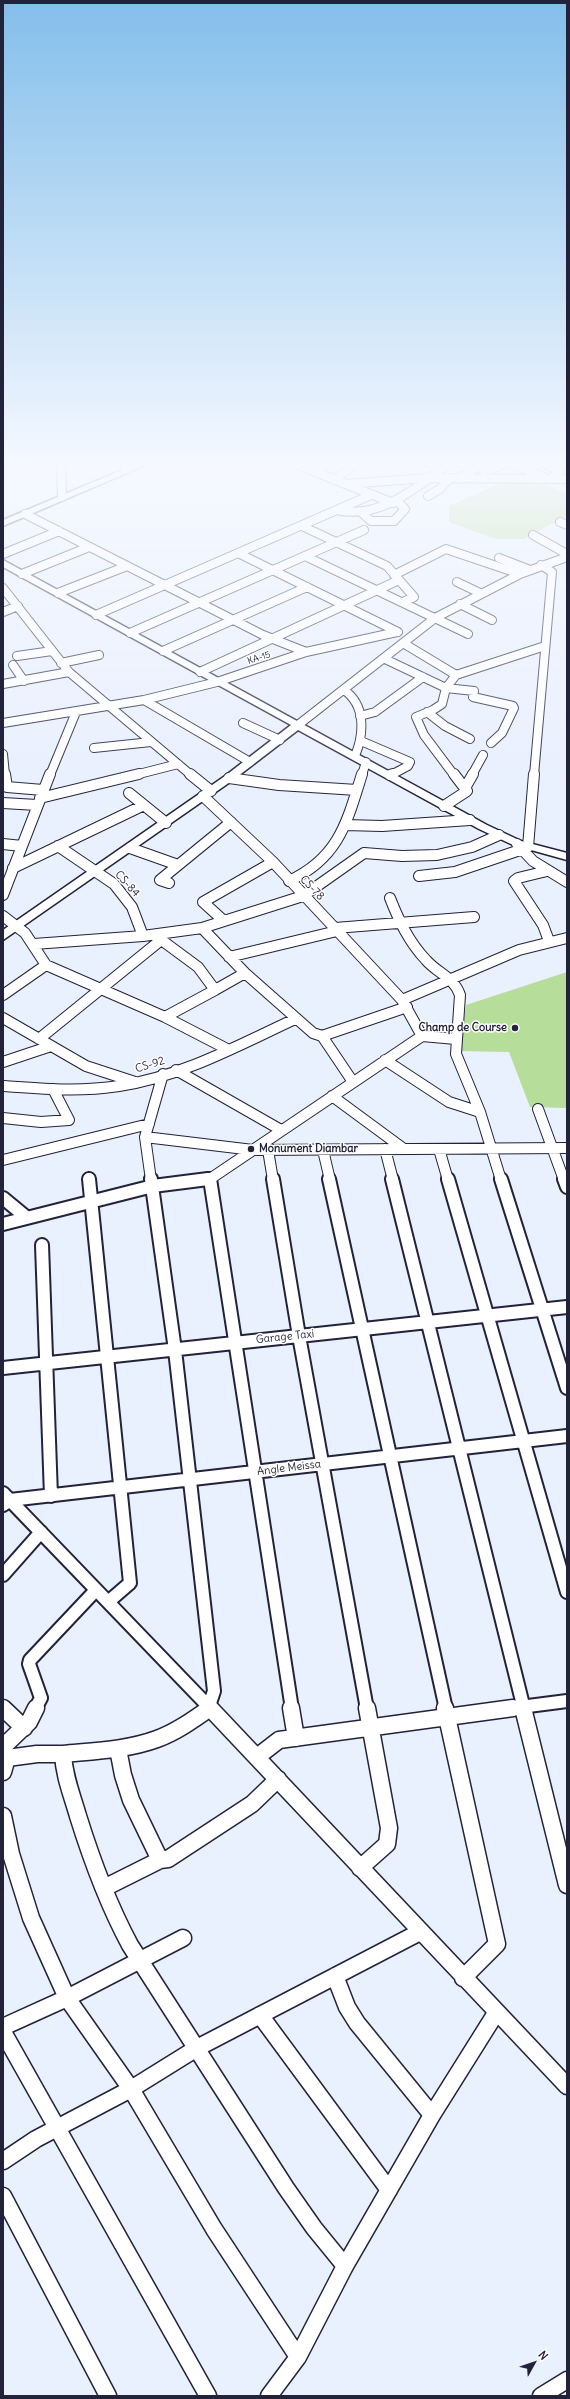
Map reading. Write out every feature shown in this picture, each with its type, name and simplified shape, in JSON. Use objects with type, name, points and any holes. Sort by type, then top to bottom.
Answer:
[{"type":"main road","points":[[24,575],[521,847],[567,857]]},
{"type":"main road","points":[[3,936],[207,794],[298,725]]},
{"type":"street","points":[[58,593],[104,575]]},
{"type":"street","points":[[144,575],[233,620],[306,652]]},
{"type":"street","points":[[96,615],[190,575]]},
{"type":"street","points":[[130,633],[261,575]]},
{"type":"street","points":[[282,575],[409,638]]},
{"type":"street","points":[[345,575],[468,634]]},
{"type":"street","points":[[200,672],[379,591],[399,575]]},
{"type":"street","points":[[298,725],[385,659],[435,618],[480,593],[518,575]]},
{"type":"street","points":[[521,847],[545,646],[552,575]]},
{"type":"street","points":[[396,577],[414,597],[403,602]]},
{"type":"street","points":[[457,582],[480,593]]},
{"type":"street","points":[[163,651],[307,587]]},
{"type":"street","name":"CS-78","points":[[3,588],[69,672],[108,707],[178,764],[207,794],[230,822],[273,862],[404,1004],[422,1036]]},
{"type":"street","points":[[460,604],[492,620]]},
{"type":"street","points":[[3,612],[18,606]]},
{"type":"street","name":"KA-15","points":[[3,723],[144,700],[217,682],[306,652],[397,632]]},
{"type":"street","points":[[403,643],[456,675]]},
{"type":"street","points":[[465,788],[447,768],[415,719],[416,717],[444,702],[447,697],[446,688],[456,675],[545,646]]},
{"type":"street","points":[[17,656],[52,651]]},
{"type":"street","points":[[61,662],[99,656]]},
{"type":"street","points":[[385,659],[446,688],[474,692],[473,697],[513,706],[514,708],[502,733],[491,743]]},
{"type":"street","points":[[13,665],[24,681]]},
{"type":"street","points":[[3,684],[69,672]]},
{"type":"street","points":[[360,716],[375,712],[423,677]]},
{"type":"street","points":[[344,690],[351,694],[360,716],[361,741],[355,756]]},
{"type":"street","points":[[144,700],[250,762]]},
{"type":"street","points":[[3,895],[38,802],[76,712]]},
{"type":"street","points":[[427,712],[444,726],[470,739]]},
{"type":"street","points":[[243,723],[280,740]]},
{"type":"street","points":[[361,741],[410,762],[410,764],[390,775]]},
{"type":"street","points":[[94,748],[151,742]]},
{"type":"street","points":[[3,754],[7,787],[43,790]]},
{"type":"street","points":[[444,806],[466,793],[465,788],[484,755]]},
{"type":"street","points":[[289,881],[323,860],[345,825],[354,805],[366,762]]},
{"type":"street","points":[[3,803],[38,802],[178,764]]},
{"type":"street","points":[[229,778],[279,785],[357,790]]},
{"type":"street","points":[[129,793],[166,823]]},
{"type":"street","points":[[13,868],[144,805]]},
{"type":"street","points":[[345,825],[382,826],[470,820]]},
{"type":"street","points":[[170,884],[160,880],[230,822]]},
{"type":"street","points":[[34,944],[143,936],[158,937],[202,928],[303,896],[364,853],[402,856],[437,855],[472,847],[499,835]]},
{"type":"street","points":[[3,844],[22,846]]},
{"type":"street","name":"CS-84","points":[[58,846],[97,871],[114,884],[132,907],[143,936]]},
{"type":"street","points":[[521,847],[547,871],[567,882]]},
{"type":"street","points":[[419,876],[455,872],[521,847]]},
{"type":"street","points":[[130,848],[178,865]]},
{"type":"street","points":[[224,921],[204,905],[203,902],[273,862]]},
{"type":"street","points":[[547,871],[518,878],[514,881],[543,925],[549,941]]},
{"type":"street","points":[[390,898],[399,922],[410,942],[428,963],[453,979],[458,986],[460,995],[456,1054],[480,1112],[567,1388]]},
{"type":"street","points":[[3,916],[17,926],[34,944],[46,965],[165,1017],[227,1049]]},
{"type":"street","points":[[229,957],[336,930],[399,922],[474,917]]},
{"type":"street","points":[[202,928],[245,973],[295,1019],[317,1035],[353,1082]]},
{"type":"street","points":[[158,937],[198,967],[215,990]]},
{"type":"street","points":[[39,1039],[102,990],[158,937]]},
{"type":"street","points":[[317,1035],[404,1004],[453,979],[512,953],[549,941],[567,938]]},
{"type":"street","points":[[3,995],[46,965]]},
{"type":"street","points":[[165,1017],[245,973]]},
{"type":"street","points":[[3,1018],[86,1066],[137,1082]]},
{"type":"street","name":"CS-92","points":[[3,1086],[53,1089],[95,1089],[137,1082],[176,1070],[295,1019]]},
{"type":"street","points":[[3,1224],[91,1200],[153,1186],[210,1179],[422,1036],[456,1039]]},
{"type":"street","points":[[3,1062],[51,1046]]},
{"type":"street","points":[[385,1060],[449,1102],[480,1112]]},
{"type":"street","points":[[176,1070],[281,1130]]},
{"type":"street","points":[[4,1757],[118,1749],[150,1742],[187,1724],[210,1708],[214,1691],[175,1350],[145,1137],[163,1074]]},
{"type":"street","points":[[3,1118],[41,1122],[69,1120],[53,1089]]},
{"type":"street","points":[[332,1096],[404,1149]]},
{"type":"street","points":[[538,1109],[567,1187]]},
{"type":"street","points":[[3,1160],[149,1124]]},
{"type":"street","points":[[145,1137],[252,1150],[567,1148]]},
{"type":"street","points":[[385,1149],[567,1885]]},
{"type":"street","points":[[439,1149],[567,1592]]},
{"type":"street","points":[[268,1150],[299,1336],[324,1464],[369,1728],[389,1828],[387,1844],[360,1868]]},
{"type":"street","points":[[323,1150],[497,1944],[463,1978]]},
{"type":"street","points":[[89,1178],[130,1583],[108,1602]]},
{"type":"street","points":[[210,1179],[296,1738]]},
{"type":"street","points":[[3,1198],[26,1217]]},
{"type":"street","points":[[42,1245],[51,1496]]},
{"type":"street","name":"Garage Taxi","points":[[3,1368],[567,1307]]},
{"type":"street","name":"Angle Meissa","points":[[5,1499],[51,1496],[567,1436]]},
{"type":"street","points":[[5,1499],[41,1532],[278,1779],[496,2013],[565,2081]]},
{"type":"street","points":[[3,1575],[41,1532]]},
{"type":"street","points":[[4,1757],[24,1728],[41,1698],[29,1664],[30,1660],[96,1590]]},
{"type":"street","points":[[257,1757],[279,1740],[567,1701]]},
{"type":"street","points":[[3,1708],[24,1728]]},
{"type":"street","points":[[118,1749],[123,1780],[138,1817],[157,1850],[160,1860]]},
{"type":"street","points":[[63,1754],[64,1773],[104,1888],[116,1919],[137,1960],[197,2048],[305,2218],[345,2266]]},
{"type":"street","points":[[104,1888],[160,1860],[168,1859],[252,1804],[278,1779]]},
{"type":"street","points":[[3,1816],[11,1854],[31,1918],[67,1998],[130,2089],[214,2229],[298,2357]]},
{"type":"street","points":[[3,2161],[57,2127],[130,2089],[197,2048],[420,1932]]},
{"type":"street","points":[[3,2027],[67,1998],[137,1960],[183,1938]]},
{"type":"street","points":[[335,1976],[347,2007],[357,2023],[432,2115]]},
{"type":"street","points":[[269,2396],[298,2357],[345,2266],[432,2115],[496,2013]]},
{"type":"street","points":[[260,2015],[389,2190]]},
{"type":"street","points":[[3,2032],[208,2396]]},
{"type":"street","points":[[3,2196],[108,2396]]},
{"type":"street","points":[[541,2396],[567,2380]]},
{"type":"green space","name":"Champ de Course","points":[[567,972],[567,1108],[530,1107],[509,1052],[459,1051],[466,1005]]},
{"type":"place","name":"Champ de Course","points":[[515,1028]]},
{"type":"place","name":"Monument Diambar","points":[[251,1149]]}]
